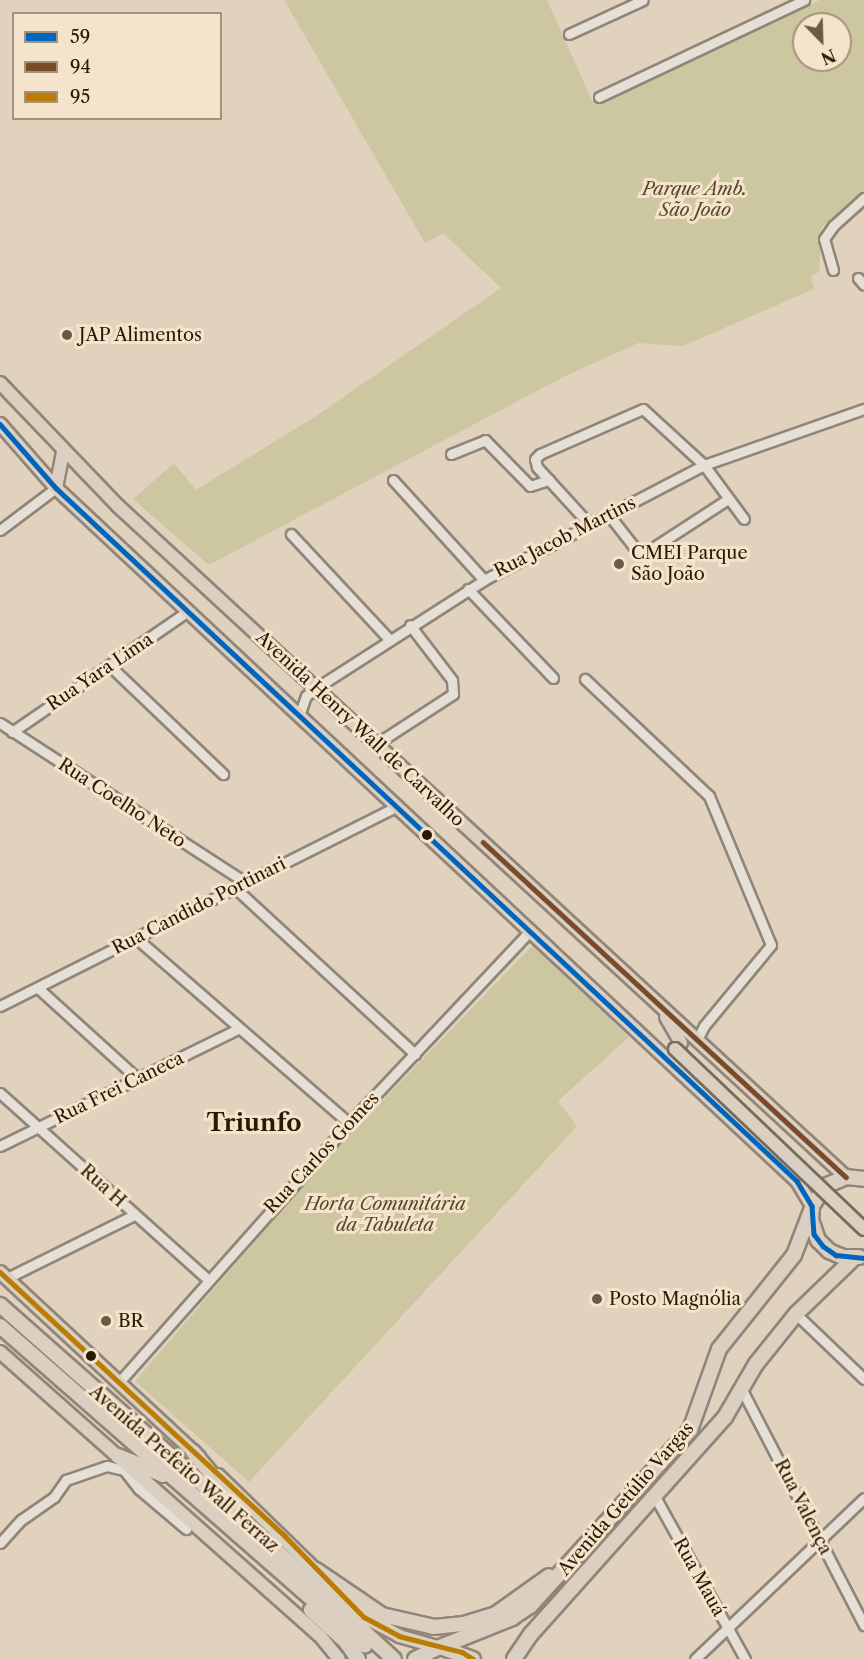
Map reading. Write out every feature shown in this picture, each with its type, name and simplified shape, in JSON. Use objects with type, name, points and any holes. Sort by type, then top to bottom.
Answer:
[{"type":"highway","name":"Avenida Getúlio Vargas","points":[[415,1659],[522,1612],[577,1555],[690,1430],[719,1349],[794,1255],[812,1207],[825,1186],[854,1177],[864,1169]]},
{"type":"highway","name":"Avenida Henry Wall de Carvalho","points":[[812,1207],[811,1220],[818,1240],[857,1257]]},
{"type":"highway","name":"Avenida Getúlio Vargas","points":[[514,1659],[531,1634],[719,1424],[756,1364],[796,1314],[857,1257]]},
{"type":"highway","name":"Avenida Prefeito Wall Ferraz","points":[[0,1305],[258,1543],[394,1659]]},
{"type":"highway","name":"Avenida Prefeito Wall Ferraz","points":[[0,1326],[174,1480],[258,1543]]},
{"type":"highway","points":[[193,1452],[258,1543],[277,1579],[345,1642],[358,1659]]},
{"type":"highway","points":[[124,1464],[174,1480]]},
{"type":"highway","points":[[316,1570],[382,1615],[416,1625],[442,1626],[495,1614],[577,1555]]},
{"type":"highway","name":"Avenida Prefeito Wall Ferraz","points":[[295,1575],[380,1659]]},
{"type":"highway","points":[[439,1647],[473,1659]]},
{"type":"main road","name":"Avenida Henry Wall de Carvalho","points":[[0,384],[63,451],[376,744],[697,1040],[854,1177]]},
{"type":"main road","name":"Avenida Henry Wall de Carvalho","points":[[0,424],[56,488],[797,1181],[812,1207]]},
{"type":"main road","points":[[56,488],[61,476],[63,451]]},
{"type":"main road","points":[[660,1005],[678,1046],[864,1229]]},
{"type":"main road","points":[[638,1031],[678,1046],[864,1218]]},
{"type":"main road","name":"Avenida Prefeito Wall Ferraz","points":[[3,1275],[120,1381],[364,1617],[399,1636],[439,1647]]},
{"type":"main road","name":"Avenida Prefeito Wall Ferraz","points":[[0,1352],[321,1637],[339,1659]]},
{"type":"street","points":[[569,34],[643,0]]},
{"type":"street","points":[[599,97],[804,0]]},
{"type":"street","points":[[833,270],[824,239],[833,226],[864,198]]},
{"type":"street","points":[[590,524],[537,468],[535,459],[540,454],[643,409],[704,465],[744,519]]},
{"type":"street","name":"Rua Jacob Martins","points":[[299,716],[306,696],[316,688],[410,625],[484,580],[704,465],[864,409]]},
{"type":"street","points":[[451,454],[474,441],[485,440],[530,486],[539,486],[549,480]]},
{"type":"street","points":[[393,480],[484,580]]},
{"type":"street","points":[[0,530],[56,488]]},
{"type":"street","points":[[609,515],[636,549],[645,553],[729,499]]},
{"type":"street","points":[[291,534],[389,639]]},
{"type":"street","points":[[468,589],[553,678]]},
{"type":"street","name":"Rua Yara Lima","points":[[12,732],[189,612]]},
{"type":"street","points":[[376,744],[453,694],[452,680],[410,625]]},
{"type":"street","points":[[109,665],[223,774]]},
{"type":"street","points":[[585,679],[705,791],[771,945],[704,1026],[697,1040]]},
{"type":"street","name":"Rua Coelho Neto","points":[[0,723],[245,882]]},
{"type":"street","name":"Rua Candido Portinari","points":[[0,1006],[397,806]]},
{"type":"street","points":[[235,888],[416,1054]]},
{"type":"street","name":"Rua Carlos Gomes","points":[[120,1381],[207,1279],[349,1123],[531,930]]},
{"type":"street","points":[[136,938],[238,1029],[349,1123]]},
{"type":"street","points":[[39,988],[138,1079]]},
{"type":"street","name":"Rua Frei Caneca","points":[[0,1146],[238,1029]]},
{"type":"street","name":"Rua H","points":[[0,1093],[207,1279]]},
{"type":"street","points":[[3,1275],[134,1215]]},
{"type":"street","points":[[796,1314],[864,1379]]},
{"type":"street","name":"Rua Valença","points":[[742,1390],[864,1625]]},
{"type":"street","points":[[0,1543],[29,1513],[54,1497],[66,1480],[107,1466],[124,1464],[139,1489],[186,1528]]},
{"type":"street","name":"Rua Mauá","points":[[654,1495],[745,1659]]},
{"type":"street","points":[[695,1659],[864,1498]]},
{"type":"green space","name":"Parque Amb. São João","points":[[284,0],[547,0],[594,105],[792,13],[792,72],[852,72],[852,12],[794,12],[820,0],[864,0],[864,191],[821,228],[819,272],[811,276],[814,289],[683,346],[638,343],[563,377],[209,565],[133,499],[174,463],[196,490],[316,416],[501,288],[443,233],[425,243]]},
{"type":"green space","name":"Horta Comunitária da Tabuleta","points":[[535,943],[629,1037],[558,1101],[577,1126],[249,1482],[135,1381],[324,1161]]},
{"type":"transit line","name":"59","points":[[0,424],[56,488],[797,1181],[812,1206],[814,1234],[823,1246],[836,1255],[864,1258]]},
{"type":"transit line","name":"94","points":[[483,842],[846,1177]]},
{"type":"transit line","name":"95","points":[[0,1272],[285,1536],[364,1617],[399,1636],[462,1652],[473,1659]]},
{"type":"place","name":"JAP Alimentos","points":[[67,335]]},
{"type":"place","name":"CMEI Parque São João","points":[[619,564]]},
{"type":"place","name":"Posto Magnólia","points":[[597,1299]]},
{"type":"place","name":"BR","points":[[106,1321]]},
{"type":"district","name":"Triunfo","points":[[254,1123]]}]
